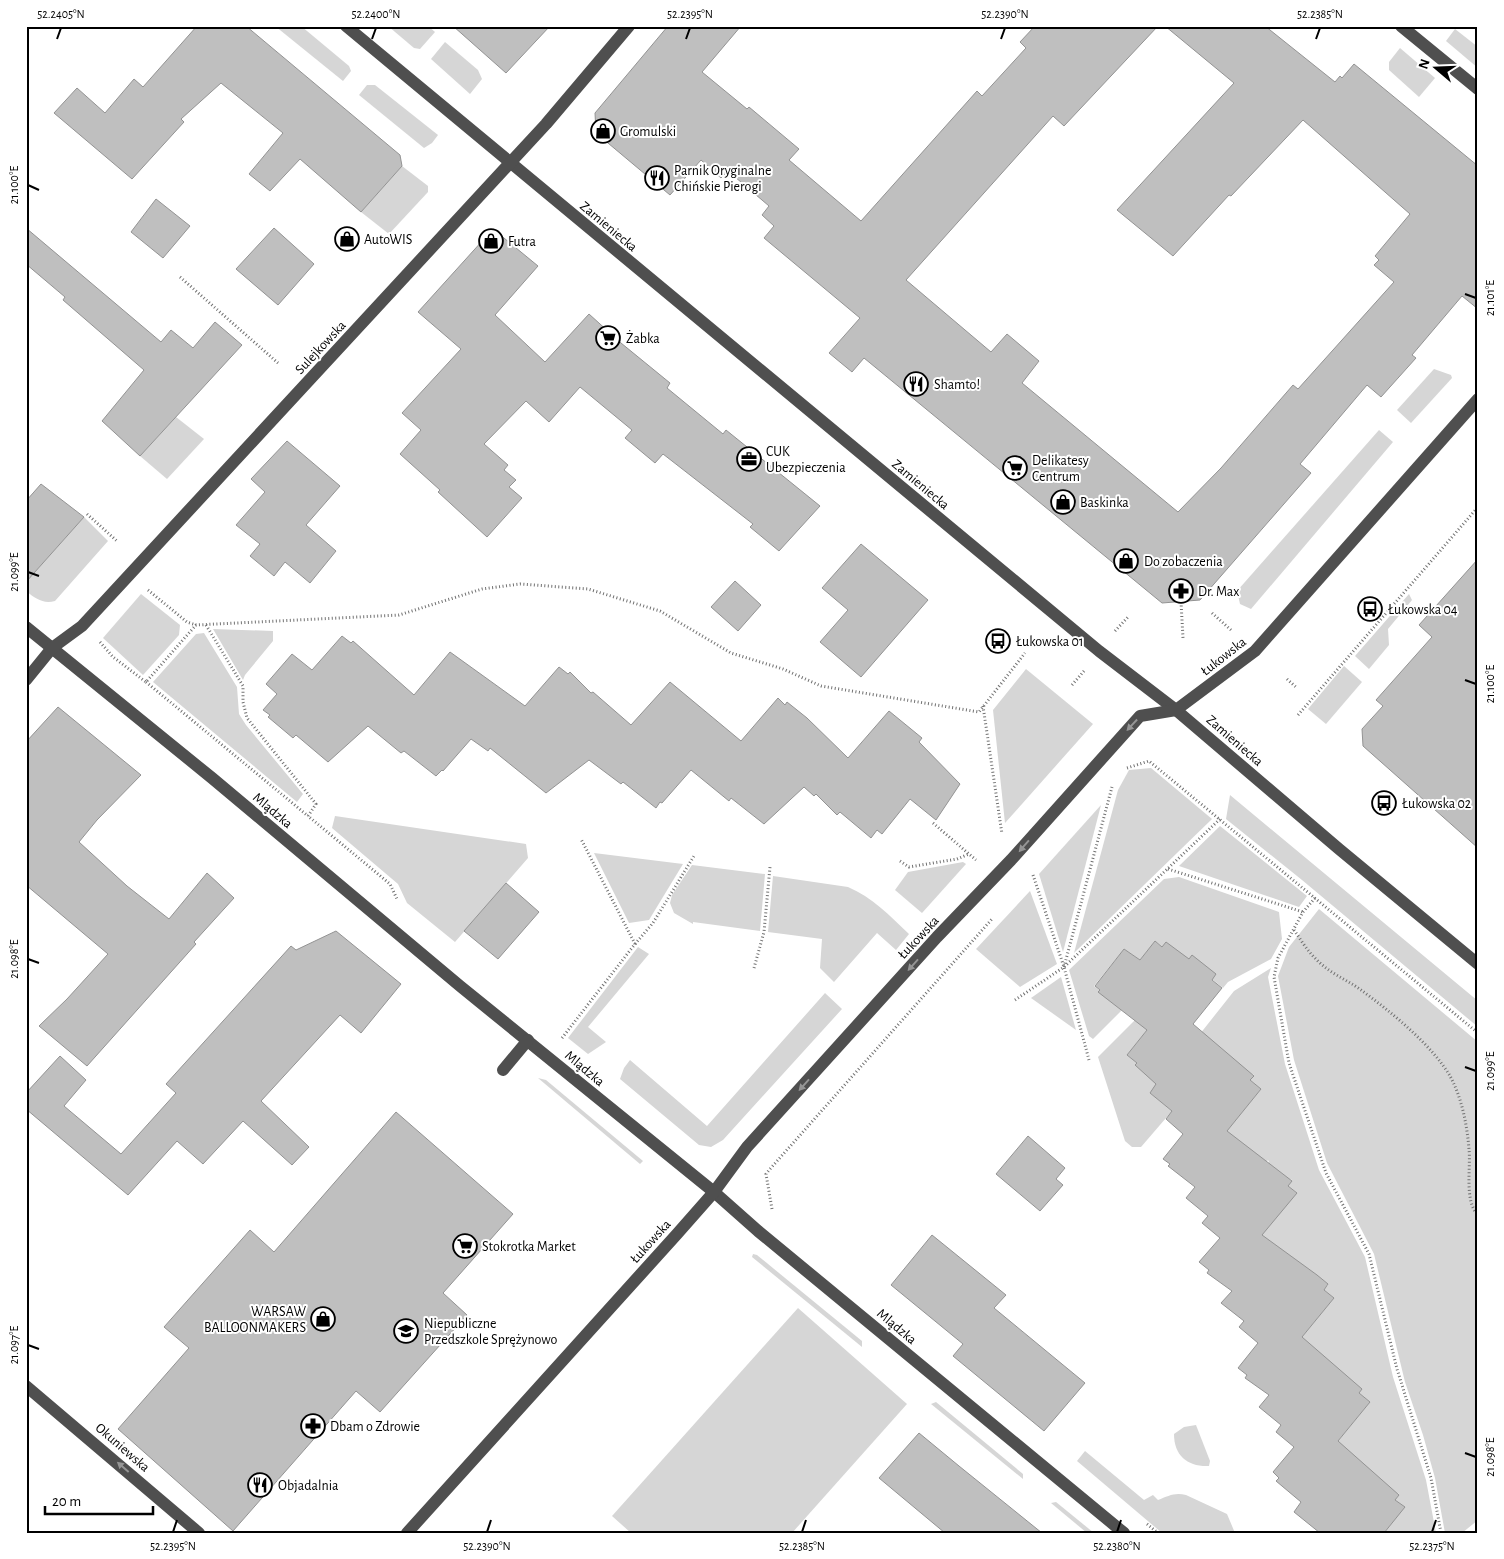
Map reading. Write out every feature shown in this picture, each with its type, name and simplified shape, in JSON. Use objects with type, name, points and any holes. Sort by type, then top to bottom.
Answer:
[{"type":"street","name":"Zamieniecka","points":[[346,26],[1099,651],[1176,710],[1478,964]]},
{"type":"street","name":"Sulejkowska","points":[[26,680],[52,648],[82,626],[546,124],[629,26]]},
{"type":"street","points":[[1401,26],[1478,88]]},
{"type":"street","name":"Łukowska","points":[[407,1533],[714,1192],[747,1147],[937,938],[1011,860],[1140,716],[1176,710],[1255,651],[1478,399]]},
{"type":"street","name":"Mlądzka","points":[[26,627],[220,784],[452,979],[714,1192],[758,1231],[784,1250],[1124,1533]]},
{"type":"street","points":[[503,1070],[528,1040]]},
{"type":"street","name":"Okuniewska","points":[[26,1386],[199,1533]]},
{"type":"path","points":[[180,277],[278,363]]},
{"type":"path","points":[[1298,716],[1478,507]]},
{"type":"path","points":[[87,514],[118,542]]},
{"type":"path","points":[[144,587],[187,622],[196,625],[399,615],[482,589],[520,584],[588,588],[660,611],[730,653],[783,669],[821,686],[979,712],[1025,653]]},
{"type":"path","points":[[1181,602],[1183,638]]},
{"type":"path","points":[[1212,614],[1231,630]]},
{"type":"path","points":[[1114,632],[1128,616]]},
{"type":"path","points":[[146,682],[196,625]]},
{"type":"path","points":[[206,625],[243,686],[248,718],[316,804]]},
{"type":"path","points":[[98,639],[114,657],[308,816]]},
{"type":"path","points":[[1072,685],[1084,671]]},
{"type":"path","points":[[1287,679],[1297,688]]},
{"type":"path","points":[[983,706],[1002,834]]},
{"type":"path","points":[[1119,771],[1149,762],[1478,1034]]},
{"type":"path","points":[[1064,967],[1115,780]]},
{"type":"path","points":[[1015,1000],[1064,967],[1220,819]]},
{"type":"path","points":[[933,823],[978,861]]},
{"type":"path","points":[[581,839],[635,944]]},
{"type":"path","points":[[900,861],[909,867],[957,859],[969,854]]},
{"type":"path","points":[[562,1039],[635,944],[654,923],[694,856]]},
{"type":"path","points":[[754,968],[764,932],[770,867]]},
{"type":"path","points":[[1168,868],[1303,912]]},
{"type":"path","points":[[1033,875],[1064,967],[1089,1060]]},
{"type":"path","points":[[1315,898],[1303,912],[1278,958],[1274,977],[1289,1063],[1326,1174],[1369,1254],[1397,1369],[1431,1478],[1441,1533]]},
{"type":"path","points":[[1294,930],[1315,959],[1327,969],[1360,989],[1391,1014],[1430,1050],[1450,1076],[1464,1110],[1470,1149],[1469,1188],[1474,1211],[1478,1215]]},
{"type":"path","points":[[773,1214],[766,1174],[960,955]]},
{"type":"path","points":[[1143,1520],[1158,1533]]},
{"type":"shaded area","points":[[275,26],[301,26],[349,66],[351,71],[343,81]]},
{"type":"shaded area","points":[[388,26],[428,26],[435,32],[420,49],[414,48]]},
{"type":"shaded area","points":[[1455,29],[1478,47],[1478,68],[1446,41]]},
{"type":"shaded area","points":[[445,42],[478,70],[482,79],[470,94],[431,59]]},
{"type":"shaded area","points":[[1400,48],[1435,78],[1419,97],[1389,70],[1389,62]]},
{"type":"shaded area","points":[[367,85],[375,85],[438,135],[432,143],[424,148],[359,95]]},
{"type":"shaded area","points":[[402,166],[428,186],[428,192],[389,234],[361,212]]},
{"type":"shaded area","points":[[1434,369],[1451,375],[1452,378],[1411,423],[1397,410]]},
{"type":"shaded area","points":[[176,417],[204,439],[167,479],[140,456]]},
{"type":"shaded area","points":[[1379,430],[1393,442],[1251,609],[1240,604],[1237,591]]},
{"type":"shaded area","points":[[84,517],[108,541],[55,601],[47,602],[36,598],[26,591],[26,573],[35,572]]},
{"type":"shaded area","points":[[141,594],[180,625],[179,635],[143,675],[103,638]]},
{"type":"shaded area","points":[[1409,594],[1412,600],[1388,629],[1389,645],[1369,669],[1355,656]]},
{"type":"shaded area","points":[[213,629],[273,631],[273,641],[243,680]]},
{"type":"shaded area","points":[[204,633],[237,687],[239,714],[303,794],[297,802],[153,682],[196,634]]},
{"type":"shaded area","points":[[1344,666],[1362,682],[1326,724],[1308,709]]},
{"type":"shaded area","points":[[1026,669],[1093,724],[1005,823],[993,710]]},
{"type":"shaded area","points":[[1151,768],[1212,819],[1074,953],[1118,790],[1129,770]]},
{"type":"shaded area","points":[[1230,795],[1478,1001],[1478,1027],[1226,819]]},
{"type":"shaded area","points":[[1101,805],[1063,952],[1039,874]]},
{"type":"shaded area","points":[[335,816],[526,844],[528,858],[455,942],[407,903],[398,884],[332,828]]},
{"type":"shaded area","points":[[1220,826],[1307,896],[1299,907],[1179,866]]},
{"type":"shaded area","points":[[594,853],[683,864],[649,920],[629,923]]},
{"type":"shaded area","points":[[963,862],[966,864],[922,913],[895,890],[908,872]]},
{"type":"shaded area","points":[[692,865],[765,874],[760,931],[693,922],[693,924],[674,913],[670,903],[672,895]]},
{"type":"shaded area","points":[[773,876],[848,887],[873,902],[909,934],[896,950],[877,933],[834,982],[820,968],[822,939],[768,932]]},
{"type":"shaded area","points":[[1179,877],[1279,912],[1282,939],[1271,959],[1228,982],[1223,988],[1188,960],[1184,964],[1155,941],[1140,960],[1124,949],[1094,986],[1123,1009],[1093,1039],[1089,1036],[1069,970],[1164,879]]},
{"type":"shaded area","points":[[1030,891],[1057,964],[1020,987],[976,949]]},
{"type":"shaded area","points":[[1319,909],[1478,1042],[1478,1520],[1462,1533],[1445,1533],[1435,1478],[1405,1382],[1374,1254],[1327,1163],[1294,1060],[1278,976],[1289,947]]},
{"type":"shaded area","points":[[638,947],[649,954],[588,1027],[606,1042],[588,1054],[568,1038]]},
{"type":"shaded area","points":[[1271,968],[1268,977],[1285,1064],[1319,1170],[1365,1257],[1393,1377],[1426,1480],[1436,1533],[1384,1533],[1404,1507],[1395,1500],[1399,1495],[1398,1493],[1394,1498],[1330,1451],[1370,1402],[1359,1393],[1361,1388],[1293,1348],[1334,1298],[1324,1290],[1328,1285],[1327,1283],[1304,1266],[1256,1242],[1296,1192],[1288,1186],[1292,1180],[1290,1179],[1286,1184],[1265,1167],[1269,1162],[1268,1160],[1260,1170],[1221,1138],[1261,1089],[1250,1080],[1254,1075],[1252,1074],[1248,1079],[1192,1044],[1234,991]]},
{"type":"shaded area","points":[[1061,977],[1076,1030],[1031,998]]},
{"type":"shaded area","points":[[825,993],[842,1009],[723,1140],[711,1147],[699,1145],[620,1079],[624,1068],[630,1060],[707,1126]]},
{"type":"shaded area","points":[[1138,1017],[1150,1026],[1127,1055],[1159,1081],[1150,1093],[1172,1111],[1141,1147],[1132,1147],[1125,1141],[1098,1057]]},
{"type":"shaded area","points":[[538,1078],[546,1080],[643,1161],[640,1164]]},
{"type":"shaded area","points":[[753,1254],[757,1255],[862,1341],[862,1347],[752,1257]]},
{"type":"shaded area","points":[[798,1308],[907,1404],[792,1533],[631,1533],[612,1516]]},
{"type":"shaded area","points":[[936,1402],[1023,1474],[1023,1479],[931,1404]]},
{"type":"shaded area","points":[[1196,1425],[1210,1461],[1209,1466],[1195,1465],[1184,1459],[1175,1442],[1174,1434],[1184,1427]]},
{"type":"shaded area","points":[[1085,1451],[1144,1500],[1153,1495],[1158,1500],[1175,1494],[1186,1495],[1227,1514],[1235,1533],[1162,1533],[1077,1461]]},
{"type":"shaded area","points":[[1056,1502],[1094,1533],[1087,1533],[1051,1503]]},
{"type":"building","points":[[197,26],[246,26],[400,155],[402,166],[361,212],[300,159],[270,191],[249,174],[283,133],[221,83],[181,119],[184,122],[132,179],[54,113],[77,88],[105,113],[134,79],[143,87]]},
{"type":"building","points":[[453,26],[550,26],[506,73]]},
{"type":"building","points":[[668,26],[741,26],[702,72],[747,109],[749,107],[799,149],[789,160],[861,221],[977,91],[982,96],[1026,48],[1020,42],[1035,26],[1158,26],[1064,126],[1053,116],[906,280],[991,352],[1007,334],[1039,361],[1022,383],[1178,512],[1221,468],[1293,385],[1298,389],[1394,282],[1374,265],[1379,260],[1375,256],[1410,214],[1303,120],[1231,196],[1229,195],[1173,256],[1117,210],[1234,83],[1165,26],[1265,26],[1335,82],[1340,76],[1342,78],[1354,64],[1478,166],[1478,309],[1462,296],[1412,355],[1416,358],[1381,397],[1367,385],[1300,464],[1311,473],[1200,600],[1162,603],[864,358],[852,372],[829,353],[860,318],[764,238],[774,226],[762,215],[769,206],[728,171],[721,178],[701,160],[670,195],[596,133],[595,113]]},
{"type":"building","points":[[156,199],[190,226],[163,258],[131,232]]},
{"type":"building","points":[[26,228],[161,342],[171,330],[193,348],[215,322],[242,345],[140,456],[102,421],[144,370],[63,300],[65,297],[26,264]]},
{"type":"building","points":[[274,228],[314,264],[278,305],[236,269]]},
{"type":"building","points":[[493,229],[538,266],[495,315],[545,362],[589,314],[670,383],[667,388],[723,434],[726,430],[820,506],[779,551],[750,527],[753,524],[663,454],[655,463],[625,438],[632,430],[580,387],[549,422],[526,401],[484,444],[508,465],[504,470],[516,480],[509,487],[522,498],[487,537],[438,492],[440,490],[400,454],[421,430],[402,413],[461,349],[418,312]]},
{"type":"building","points":[[287,441],[340,486],[306,525],[336,551],[310,583],[285,562],[274,576],[250,556],[260,544],[236,525],[265,492],[251,479]]},
{"type":"building","points":[[41,484],[84,517],[26,582],[26,501]]},
{"type":"building","points":[[861,544],[928,600],[861,677],[820,642],[848,610],[822,588]]},
{"type":"building","points":[[1478,559],[1478,848],[1363,746],[1362,729],[1383,706],[1376,700],[1432,637],[1419,625]]},
{"type":"building","points":[[735,581],[761,605],[738,631],[711,607]]},
{"type":"building","points":[[342,636],[351,643],[353,641],[414,695],[450,652],[525,706],[559,667],[568,674],[570,672],[591,693],[593,692],[631,725],[670,682],[741,741],[778,698],[785,705],[787,702],[807,718],[848,758],[889,711],[922,738],[919,742],[960,784],[936,820],[910,799],[882,834],[877,830],[871,838],[840,812],[837,815],[816,794],[814,796],[804,787],[764,824],[731,798],[729,801],[691,770],[656,808],[623,782],[621,784],[589,760],[546,793],[490,748],[488,751],[471,739],[443,771],[436,776],[404,751],[401,753],[368,726],[328,762],[296,735],[293,738],[268,717],[270,715],[263,710],[277,694],[266,684],[292,654],[312,670]]},
{"type":"building","points":[[58,707],[141,775],[97,820],[79,842],[127,886],[169,919],[207,873],[234,898],[194,942],[196,944],[87,1066],[39,1026],[67,999],[108,954],[26,885],[26,742]]},
{"type":"building","points":[[506,883],[539,912],[498,959],[464,931]]},
{"type":"building","points":[[336,931],[401,984],[361,1033],[340,1015],[261,1101],[309,1147],[292,1165],[243,1121],[203,1164],[177,1141],[128,1195],[26,1109],[26,1093],[60,1056],[86,1080],[64,1106],[121,1154],[176,1093],[166,1084],[291,946],[296,950]]},
{"type":"building","points":[[1155,941],[1162,947],[1166,942],[1189,959],[1192,955],[1216,974],[1212,980],[1222,988],[1193,1024],[1254,1076],[1250,1080],[1261,1089],[1227,1131],[1292,1181],[1288,1186],[1297,1193],[1262,1235],[1328,1284],[1324,1290],[1334,1298],[1302,1337],[1362,1389],[1359,1393],[1370,1402],[1338,1441],[1399,1495],[1395,1500],[1405,1507],[1384,1533],[1320,1533],[1294,1512],[1301,1502],[1276,1481],[1279,1478],[1273,1472],[1294,1447],[1276,1432],[1281,1425],[1259,1407],[1269,1395],[1245,1378],[1247,1375],[1238,1368],[1258,1343],[1239,1327],[1244,1321],[1221,1303],[1232,1291],[1207,1273],[1209,1270],[1199,1262],[1220,1238],[1202,1223],[1208,1216],[1186,1198],[1195,1187],[1168,1166],[1170,1164],[1163,1159],[1183,1134],[1166,1119],[1172,1111],[1150,1093],[1156,1084],[1127,1055],[1147,1030],[1098,992],[1100,990],[1095,986],[1124,949],[1140,960]]},
{"type":"building","points":[[396,1112],[513,1214],[443,1293],[467,1315],[380,1412],[356,1391],[233,1531],[118,1429],[189,1348],[164,1327],[250,1230],[274,1252]]},
{"type":"building","points":[[1028,1136],[1065,1168],[1056,1179],[1063,1185],[1040,1211],[996,1174]]},
{"type":"building","points":[[932,1235],[1006,1295],[994,1308],[1085,1383],[1044,1431],[953,1356],[963,1344],[891,1285]]},
{"type":"building","points":[[919,1433],[1042,1533],[945,1533],[879,1478]]},
{"type":"place","name":"Gromulski","points":[[603,131]]},
{"type":"place","name":"Parnik Oryginalne Chińskie Pierogi","points":[[657,178]]},
{"type":"place","name":"AutoWIS","points":[[347,239]]},
{"type":"place","name":"Futra","points":[[491,241]]},
{"type":"place","name":"Żabka","points":[[608,338]]},
{"type":"place","name":"Shamto!","points":[[916,384]]},
{"type":"place","name":"CUK Ubezpieczenia","points":[[749,459]]},
{"type":"place","name":"Delikatesy Centrum","points":[[1015,468]]},
{"type":"place","name":"Baskinka","points":[[1063,502]]},
{"type":"place","name":"Do zobaczenia","points":[[1126,561]]},
{"type":"place","name":"Dr. Max","points":[[1181,591]]},
{"type":"place","name":"Łukowska 04","points":[[1370,609]]},
{"type":"place","name":"Łukowska 01","points":[[998,641]]},
{"type":"place","name":"Łukowska 02","points":[[1384,803]]},
{"type":"place","name":"Stokrotka Market","points":[[465,1246]]},
{"type":"place","name":"WARSAW BALLOONMAKERS","points":[[323,1319]]},
{"type":"place","name":"Niepubliczne Przedszkole Sprężynowo","points":[[406,1331]]},
{"type":"place","name":"Dbam o Zdrowie","points":[[313,1426]]},
{"type":"place","name":"Objadalnia","points":[[260,1485]]}]
